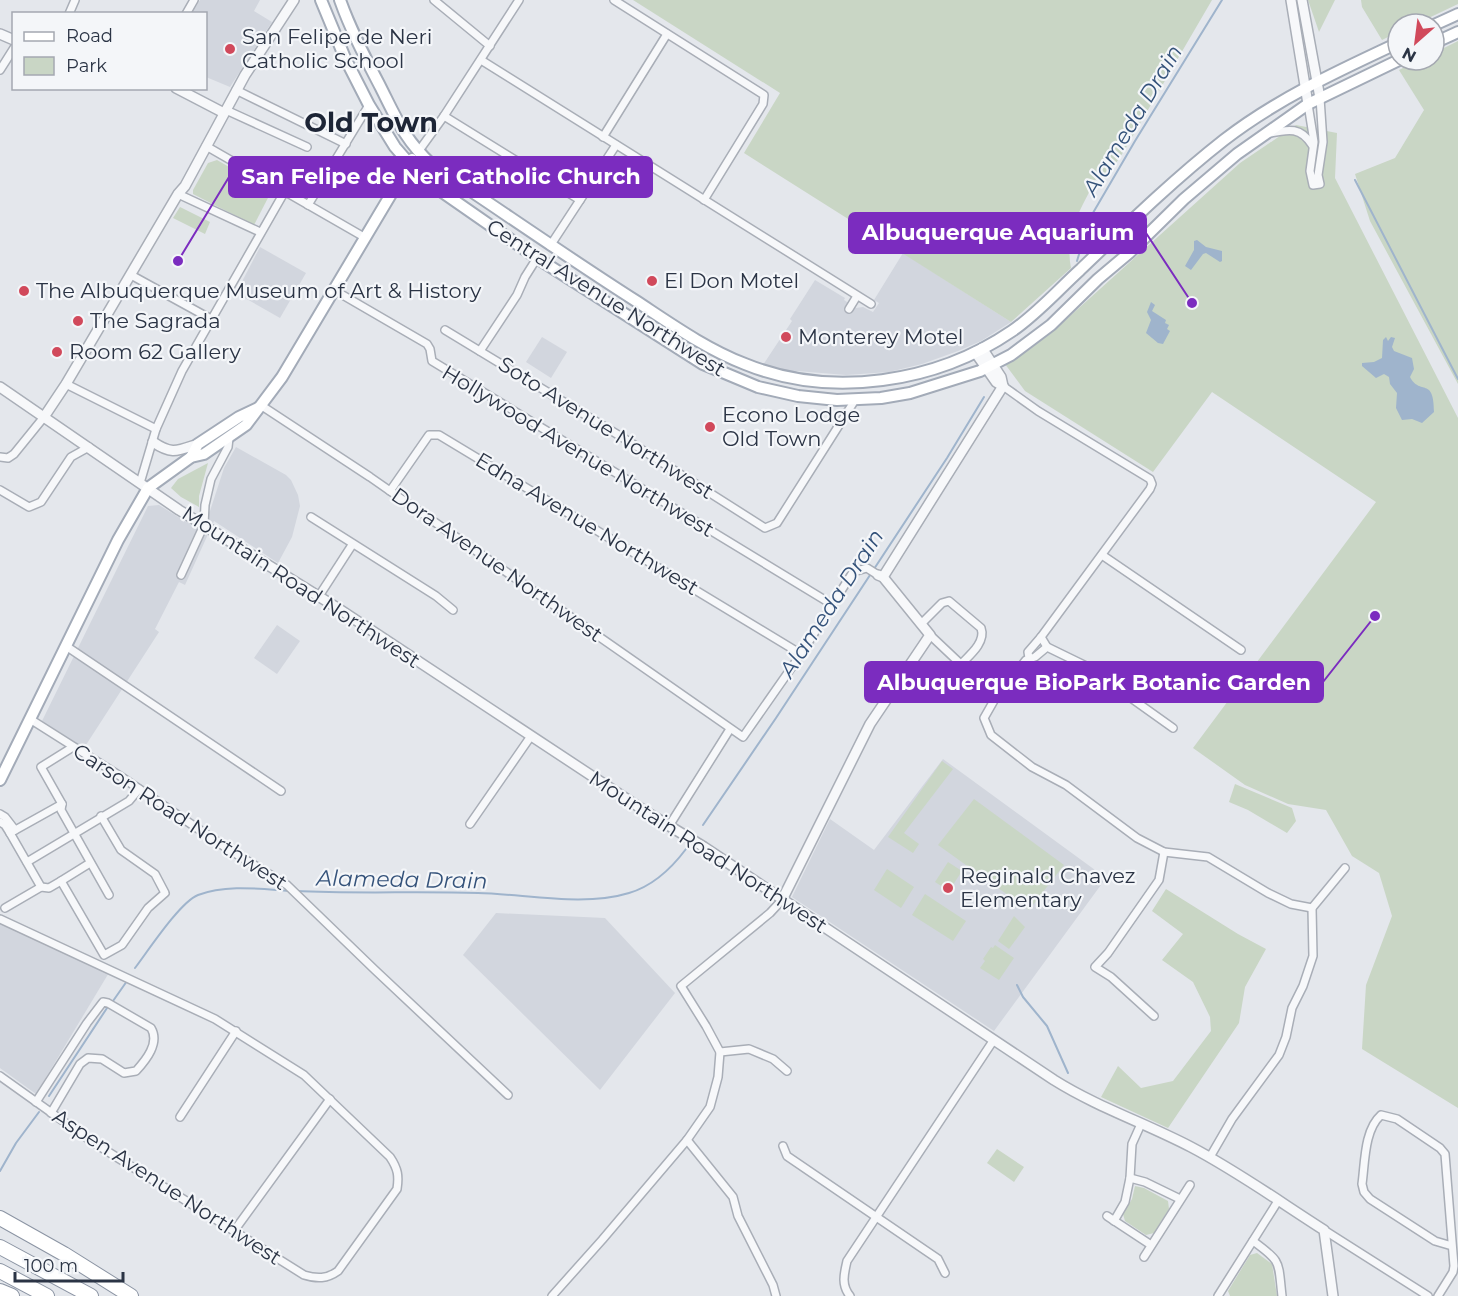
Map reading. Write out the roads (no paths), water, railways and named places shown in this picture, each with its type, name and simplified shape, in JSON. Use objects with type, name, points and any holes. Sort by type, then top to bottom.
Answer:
[{"type":"highway","points":[[0,1218],[64,1254],[131,1296]]},
{"type":"highway","points":[[0,1247],[91,1296]]},
{"type":"highway","points":[[0,1270],[47,1296]]},
{"type":"highway","points":[[0,1291],[12,1296]]},
{"type":"main road","name":"Central Avenue Northwest","points":[[321,0],[345,58],[369,105],[395,147],[422,178],[537,258],[703,364],[723,374],[776,392],[818,399],[855,400],[910,393],[989,366],[1011,355],[1051,325],[1197,188],[1237,154],[1308,104],[1386,66]]},
{"type":"main road","points":[[340,0],[355,36],[401,129],[418,152],[432,165],[550,246],[710,349],[773,373],[818,382],[875,381],[923,372],[979,350],[1014,329],[1032,314],[1198,160],[1243,127],[1306,87],[1386,49]]},
{"type":"main road","points":[[1,777],[144,485],[191,457],[204,454],[246,425],[282,376],[408,164],[418,152]]},
{"type":"main road","points":[[191,457],[198,444],[239,417],[260,407]]},
{"type":"street","points":[[0,458],[8,458],[14,454],[44,417],[66,384],[184,186],[236,90],[294,0]]},
{"type":"street","points":[[434,0],[490,46]]},
{"type":"street","points":[[418,152],[519,0]]},
{"type":"street","points":[[614,0],[760,91],[764,98],[763,104],[704,200]]},
{"type":"street","points":[[1291,0],[1306,87],[1313,147],[1310,171],[1313,185],[1320,184],[1318,175],[1323,142],[1320,98],[1302,0]]},
{"type":"street","points":[[603,137],[667,34]]},
{"type":"street","points":[[0,70],[12,51]]},
{"type":"street","points":[[481,60],[871,304]]},
{"type":"street","points":[[180,90],[307,147]]},
{"type":"street","points":[[236,90],[346,144]]},
{"type":"street","points":[[308,205],[369,105]]},
{"type":"street","points":[[444,116],[580,200]]},
{"type":"street","points":[[1265,134],[1289,128],[1295,129],[1304,134],[1313,147]]},
{"type":"street","points":[[550,246],[616,145]]},
{"type":"street","points":[[206,146],[364,237]]},
{"type":"street","points":[[144,485],[156,429],[182,371],[285,191]]},
{"type":"street","points":[[178,194],[260,232]]},
{"type":"street","points":[[480,351],[518,295],[525,277],[537,258]]},
{"type":"street","points":[[131,275],[211,319]]},
{"type":"street","name":"Hollywood Avenue Northwest","points":[[334,290],[427,344],[432,361],[833,605]]},
{"type":"street","points":[[849,309],[857,296]]},
{"type":"street","name":"Soto Avenue Northwest","points":[[445,330],[625,439],[765,528],[777,523],[855,400]]},
{"type":"street","points":[[979,350],[989,366],[1001,377],[1003,386],[1150,479],[1152,484],[1041,638],[1028,652],[1029,658]]},
{"type":"street","points":[[66,384],[156,429]]},
{"type":"street","points":[[880,576],[1003,386]]},
{"type":"street","name":"Mountain Road Northwest","points":[[0,387],[204,525],[319,596],[704,847],[1080,1097],[1210,1157],[1428,1296]]},
{"type":"street","name":"Dora Avenue Northwest","points":[[260,407],[390,491],[730,729]]},
{"type":"street","name":"Edna Avenue Northwest","points":[[390,491],[429,435],[439,435],[801,654]]},
{"type":"street","points":[[181,575],[204,525],[205,505],[211,479],[228,447],[229,438]]},
{"type":"street","points":[[153,442],[165,450],[176,452],[198,444]]},
{"type":"street","points":[[0,490],[29,507],[36,505],[41,502],[71,456],[89,447]]},
{"type":"street","points":[[311,517],[436,596],[453,610]]},
{"type":"street","points":[[319,596],[352,544]]},
{"type":"street","points":[[1102,555],[1241,650]]},
{"type":"street","points":[[669,826],[730,729],[743,737],[801,654],[852,572],[867,568],[880,576],[930,635],[985,687]]},
{"type":"street","points":[[921,624],[942,603],[949,601],[981,628],[982,639],[961,664]]},
{"type":"street","points":[[552,1296],[687,1140],[710,1107],[718,1077],[720,1052],[681,986],[770,913],[782,900],[870,724],[930,635]]},
{"type":"street","points":[[1041,638],[1047,647],[1086,666],[1173,728]]},
{"type":"street","points":[[66,646],[281,791]]},
{"type":"street","points":[[1047,647],[1035,657],[1029,658],[996,697],[984,718],[991,735],[1032,767],[1066,785],[1137,838],[1164,852],[1208,857],[1268,893],[1291,904],[1312,908]]},
{"type":"street","name":"Carson Road Northwest","points":[[30,719],[287,885],[508,1095]]},
{"type":"street","points":[[470,824],[531,736]]},
{"type":"street","points":[[74,747],[41,767],[62,804],[61,810],[74,835],[109,895]]},
{"type":"street","points":[[27,862],[133,798],[139,789]]},
{"type":"street","points":[[13,831],[62,804]]},
{"type":"street","points":[[0,814],[8,820],[41,886]]},
{"type":"street","points":[[61,881],[104,955],[122,945],[148,909],[165,893],[155,874],[121,850],[101,816]]},
{"type":"street","points":[[0,822],[13,831]]},
{"type":"street","points":[[1154,1016],[1111,977],[1095,967],[1108,953],[1159,880],[1164,852]]},
{"type":"street","points":[[4,908],[41,886],[49,888],[90,863]]},
{"type":"street","points":[[1210,1157],[1232,1119],[1279,1055],[1286,1037],[1292,1008],[1303,986],[1313,956],[1312,908],[1345,868]]},
{"type":"street","points":[[0,919],[189,1005],[236,1031],[304,1075],[330,1099],[234,1231]]},
{"type":"street","points":[[36,1102],[103,1002],[150,1028],[154,1033],[154,1043],[136,1071],[124,1073],[102,1059],[88,1058],[80,1064],[51,1113]]},
{"type":"street","points":[[180,1117],[236,1031]]},
{"type":"street","points":[[850,1296],[843,1278],[847,1261],[993,1041]]},
{"type":"street","points":[[720,1052],[749,1049],[772,1059],[787,1071]]},
{"type":"street","name":"Aspen Avenue Northwest","points":[[0,1076],[91,1141],[304,1275],[316,1278],[325,1278],[338,1271],[397,1189],[399,1177],[397,1167],[390,1157],[330,1099]]},
{"type":"street","points":[[1438,1296],[1453,1272],[1454,1266],[1445,1154],[1397,1119],[1381,1115],[1371,1130],[1362,1184],[1364,1192],[1370,1199],[1434,1240],[1452,1246]]},
{"type":"street","points":[[1114,1221],[1125,1202],[1130,1178],[1132,1144],[1141,1124]]},
{"type":"street","points":[[687,1140],[733,1197],[738,1216],[773,1285],[776,1296]]},
{"type":"street","points":[[783,1146],[787,1156],[938,1259],[945,1273]]},
{"type":"street","points":[[1130,1178],[1145,1182],[1180,1199]]},
{"type":"street","points":[[1144,1257],[1190,1185]]},
{"type":"street","points":[[1219,1296],[1278,1201]]},
{"type":"street","points":[[1107,1216],[1151,1245]]},
{"type":"street","points":[[1324,1230],[1333,1296]]},
{"type":"street","points":[[1253,1241],[1274,1256],[1279,1265],[1282,1296]]},
{"type":"water","points":[[1197,240],[1206,247],[1222,251],[1222,261],[1206,253],[1191,270],[1185,266],[1194,250],[1194,241]]},
{"type":"water","points":[[1151,302],[1155,305],[1152,311],[1166,320],[1165,323],[1169,325],[1167,329],[1170,331],[1163,344],[1158,343],[1146,333],[1151,320],[1147,312]]},
{"type":"water","points":[[1386,337],[1388,341],[1391,337],[1395,338],[1392,347],[1394,351],[1412,358],[1414,369],[1410,377],[1432,394],[1434,412],[1422,423],[1412,419],[1402,420],[1396,408],[1397,393],[1390,384],[1389,377],[1384,374],[1376,378],[1362,366],[1362,363],[1374,362],[1382,358],[1383,340]]},
{"type":"waterway","name":"Alameda Drain","points":[[1077,261],[1090,218],[1222,0]]},
{"type":"waterway","points":[[1355,180],[1458,379]]},
{"type":"waterway","name":"Alameda Drain","points":[[703,825],[947,458],[984,397]]},
{"type":"waterway","name":"Alameda Drain","points":[[295,891],[478,893],[554,899],[612,897],[638,890],[654,881],[668,870],[686,849]]},
{"type":"waterway","name":"Alameda Drain","points":[[135,968],[182,907],[198,895],[231,888],[289,891]]},
{"type":"waterway","name":"Alameda Drain","points":[[113,1001],[127,981]]},
{"type":"waterway","points":[[1017,985],[1023,997],[1047,1026],[1068,1073]]},
{"type":"waterway","name":"Alameda Drain","points":[[49,1096],[107,1008]]},
{"type":"waterway","name":"Alameda Drain","points":[[0,1171],[16,1143],[39,1112]]},
{"type":"place","name":"San Felipe de Neri Catholic School","points":[[230,49]]},
{"type":"place","name":"San Felipe de Neri Catholic Church","points":[[178,261]]},
{"type":"place","name":"El Don Motel","points":[[652,281]]},
{"type":"place","name":"The Albuquerque Museum of Art & History","points":[[24,291]]},
{"type":"place","name":"Albuquerque Aquarium","points":[[1192,303]]},
{"type":"place","name":"The Sagrada","points":[[78,321]]},
{"type":"place","name":"Monterey Motel","points":[[786,337]]},
{"type":"place","name":"Room 62 Gallery","points":[[57,352]]},
{"type":"place","name":"Econo Lodge Old Town","points":[[710,427]]},
{"type":"place","name":"Albuquerque BioPark Botanic Garden","points":[[1375,616]]},
{"type":"place","name":"Reginald Chavez Elementary","points":[[948,888]]},
{"type":"district","name":"Old Town","points":[[371,123]]}]
